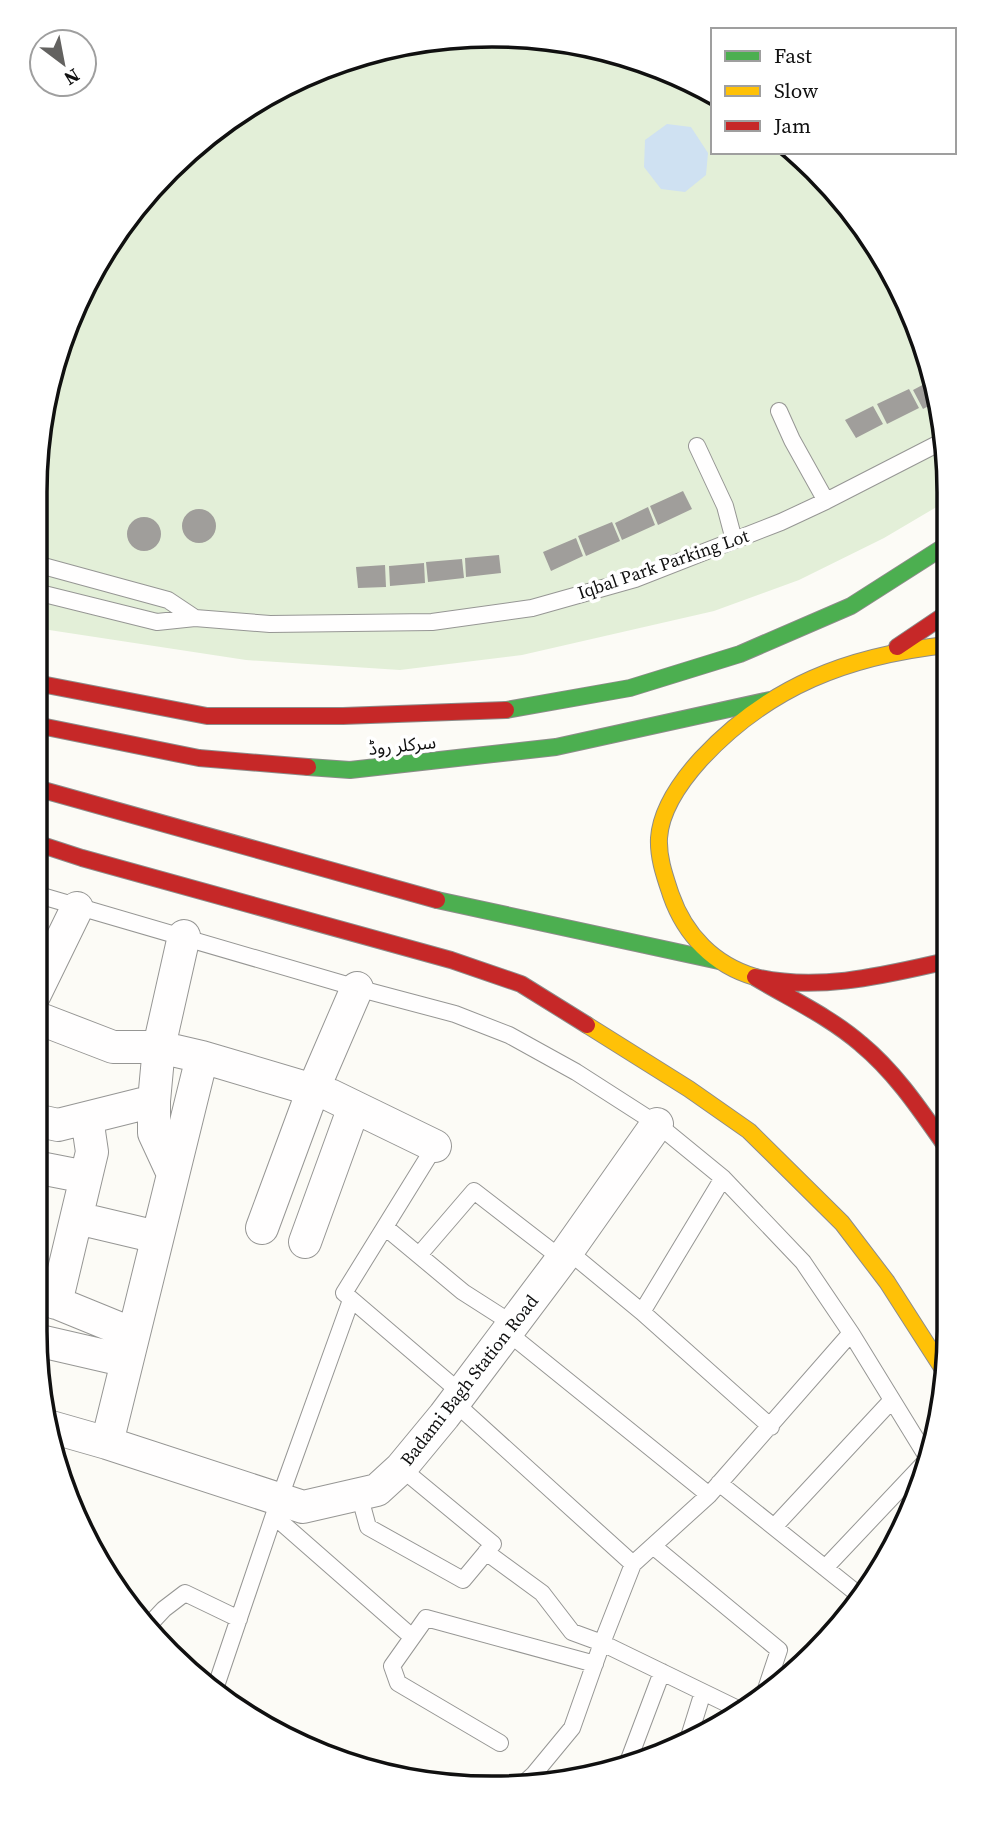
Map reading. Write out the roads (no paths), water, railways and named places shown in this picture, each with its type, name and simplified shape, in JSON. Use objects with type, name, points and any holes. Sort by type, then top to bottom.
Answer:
[{"type":"main road","points":[[47,685],[207,716],[343,716],[508,710],[630,688],[740,654],[851,606],[937,552]]},
{"type":"main road","points":[[892,651],[937,620]]},
{"type":"main road","points":[[719,961],[690,934],[677,910],[662,870],[660,831],[680,785],[740,722],[806,679],[866,657],[937,646]]},
{"type":"main road","name":"سرکلر روڈ","points":[[47,727],[199,758],[350,770],[556,747],[770,700]]},
{"type":"main road","points":[[47,791],[441,901],[719,961],[756,978],[861,1044],[883,1066],[937,1134]]},
{"type":"main road","points":[[47,847],[451,960],[521,984],[689,1088],[749,1131],[842,1223],[887,1282],[936,1358]]},
{"type":"main road","points":[[756,978],[802,984],[835,982],[937,963]]},
{"type":"street","points":[[47,969],[77,908]]},
{"type":"street","points":[[173,1174],[154,1133],[154,1101],[159,1046],[184,936]]},
{"type":"street","points":[[262,1228],[313,1090],[357,988]]},
{"type":"street","points":[[47,1022],[113,1047],[159,1046],[313,1090],[435,1146]]},
{"type":"street","points":[[107,1443],[202,1057]]},
{"type":"street","points":[[47,1123],[58,1125],[154,1101]]},
{"type":"street","points":[[305,1242],[354,1107]]},
{"type":"street","points":[[47,1295],[77,1218],[92,1152],[87,1118]]},
{"type":"street","name":"Badami Bagh Station Road","points":[[58,1429],[107,1443],[277,1508],[303,1507],[377,1490],[401,1468],[458,1398],[565,1255],[656,1124]]},
{"type":"street","points":[[47,1169],[86,1177]]},
{"type":"street","points":[[77,1218],[157,1237]]},
{"type":"street","points":[[47,1299],[130,1347]]},
{"type":"street","points":[[47,1341],[130,1347]]},
{"type":"lane","points":[[779,411],[826,501]]},
{"type":"lane","points":[[698,446],[725,506],[734,540]]},
{"type":"lane","name":"Iqbal Park Parking Lot","points":[[47,595],[157,622],[195,618],[270,624],[432,622],[532,608],[635,579],[734,540],[826,501],[934,446]]},
{"type":"lane","name":"Iqbal Park Parking Lot","points":[[47,567],[168,600],[195,618]]},
{"type":"lane","points":[[47,898],[454,1014],[509,1035],[576,1072],[656,1124],[723,1178],[803,1262],[851,1333],[921,1449]]},
{"type":"lane","points":[[435,1146],[344,1293],[633,1564]]},
{"type":"lane","points":[[642,1312],[723,1178]]},
{"type":"lane","points":[[419,1255],[474,1191],[642,1312],[771,1427]]},
{"type":"lane","points":[[385,1227],[463,1292],[714,1489],[774,1527],[853,1591]]},
{"type":"lane","points":[[218,1681],[351,1300]]},
{"type":"lane","points":[[534,1774],[572,1728],[633,1564],[714,1489],[851,1333]]},
{"type":"lane","points":[[774,1527],[892,1400]]},
{"type":"lane","points":[[359,1494],[368,1527],[463,1580],[493,1544],[401,1468]]},
{"type":"lane","points":[[825,1568],[912,1477]]},
{"type":"lane","points":[[277,1508],[412,1637]]},
{"type":"lane","points":[[653,1546],[779,1650],[770,1678]]},
{"type":"lane","points":[[486,1552],[542,1593],[572,1633],[602,1643],[731,1706]]},
{"type":"lane","points":[[154,1620],[185,1593],[239,1619]]},
{"type":"lane","points":[[500,1743],[398,1683],[392,1666],[426,1618],[595,1664]]},
{"type":"lane","points":[[631,1753],[662,1672]]},
{"type":"lane","points":[[692,1729],[703,1692]]},
{"type":"water","points":[[667,124],[691,127],[708,153],[706,175],[685,192],[661,189],[644,167],[645,140]]}]
